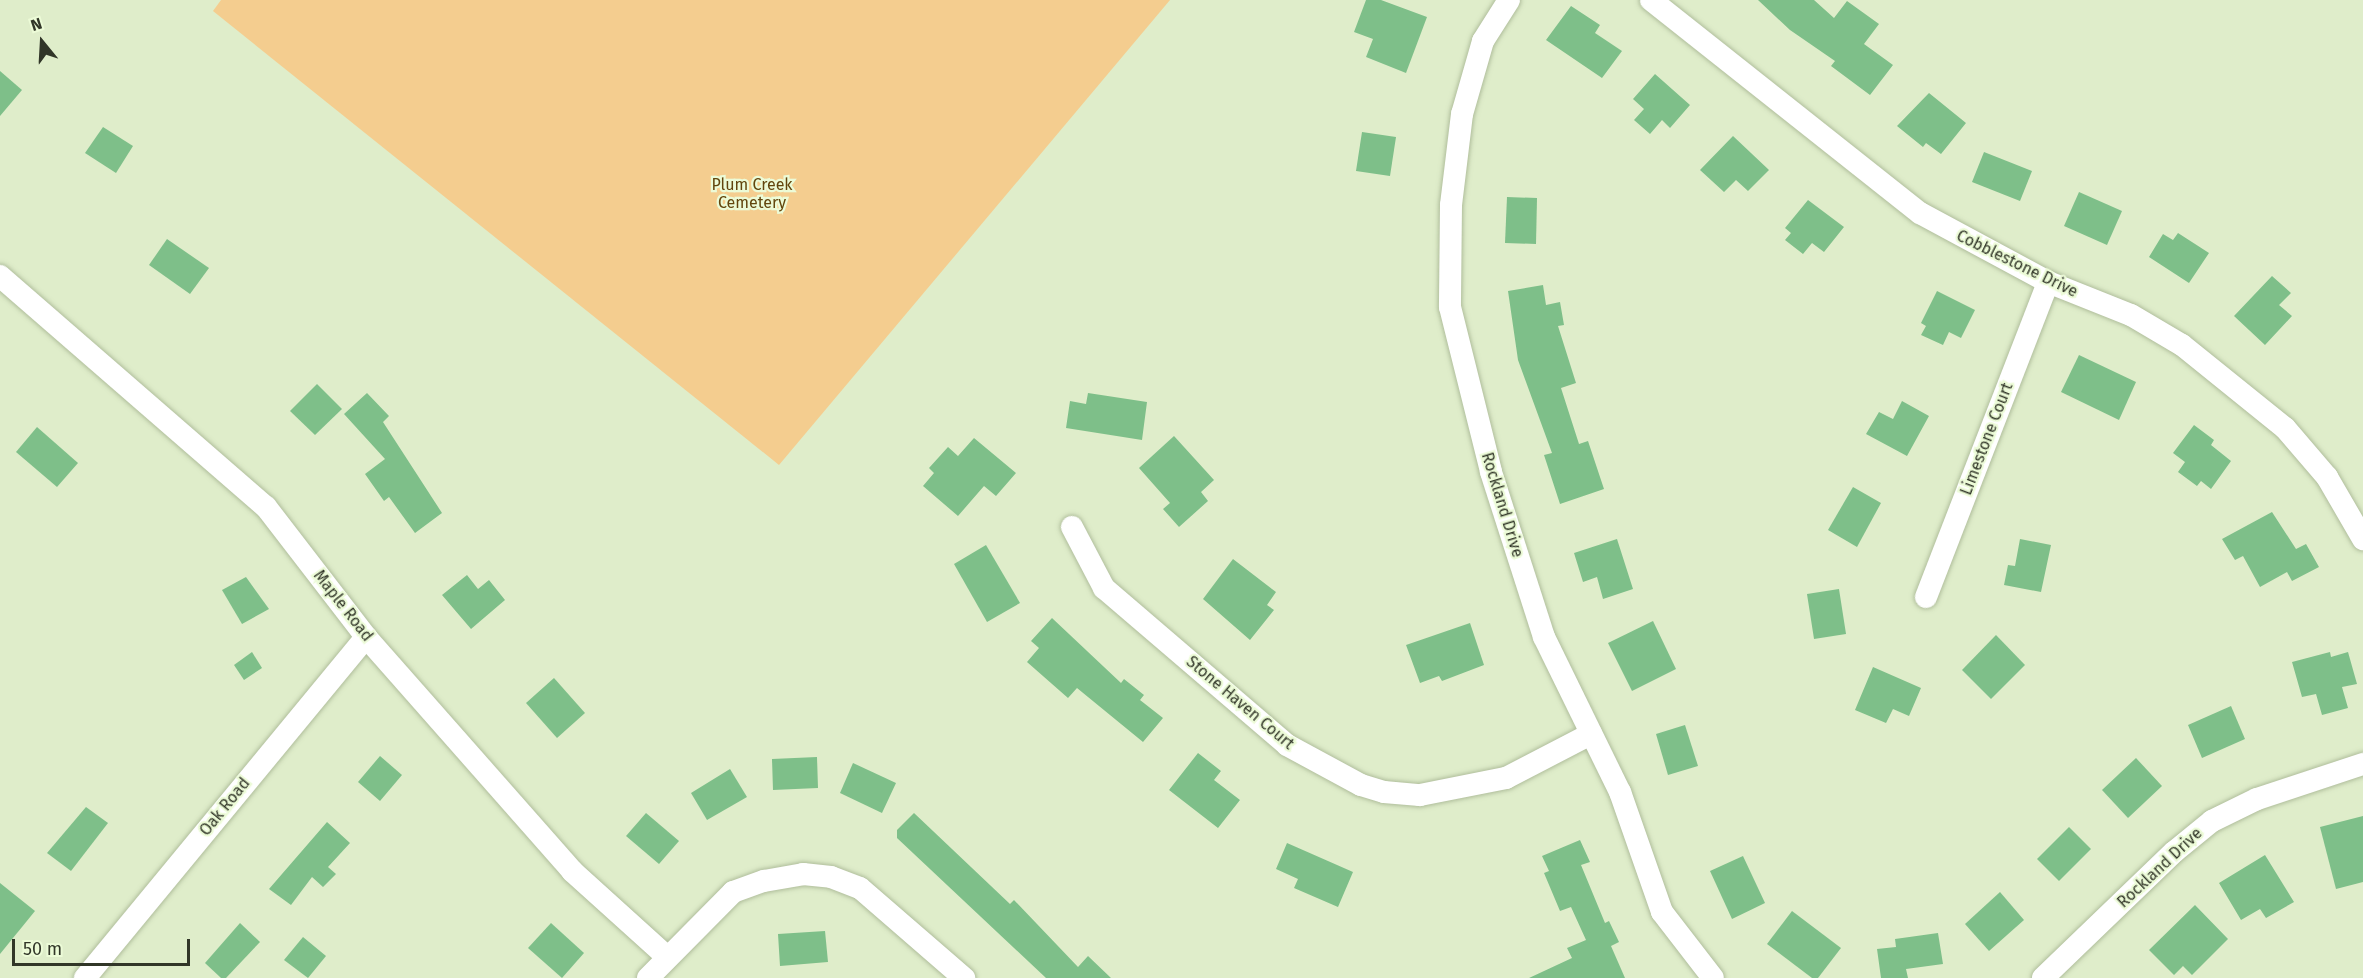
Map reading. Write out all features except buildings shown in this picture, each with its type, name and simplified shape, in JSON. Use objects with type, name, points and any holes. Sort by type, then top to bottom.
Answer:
[{"type":"street","name":"Rockland Drive","points":[[1509,0],[1483,41],[1462,114],[1451,205],[1450,308],[1491,472],[1544,637],[1620,792],[1662,912],[1713,978]]},
{"type":"street","name":"Cobblestone Drive","points":[[1651,0],[1920,213],[2048,282],[2131,315],[2182,345],[2285,428],[2326,477],[2363,539]]},
{"type":"street","name":"Maple Road","points":[[0,276],[266,507],[366,637],[572,871],[666,956]]},
{"type":"street","name":"Limestone Court","points":[[1926,597],[2048,282]]},
{"type":"street","name":"Stone Haven Court","points":[[1072,527],[1104,588],[1287,745],[1361,785],[1384,792],[1420,795],[1506,778],[1591,734]]},
{"type":"street","name":"Oak Road","points":[[85,978],[366,637]]},
{"type":"street","name":"Rockland Drive","points":[[2043,978],[2212,821],[2257,799],[2363,764]]},
{"type":"street","points":[[648,978],[666,956],[734,892],[764,881],[803,874],[831,877],[860,888],[964,978]]},
{"type":"green space","name":"Plum Creek Cemetery","points":[[221,0],[1170,0],[779,465],[213,11]]}]
